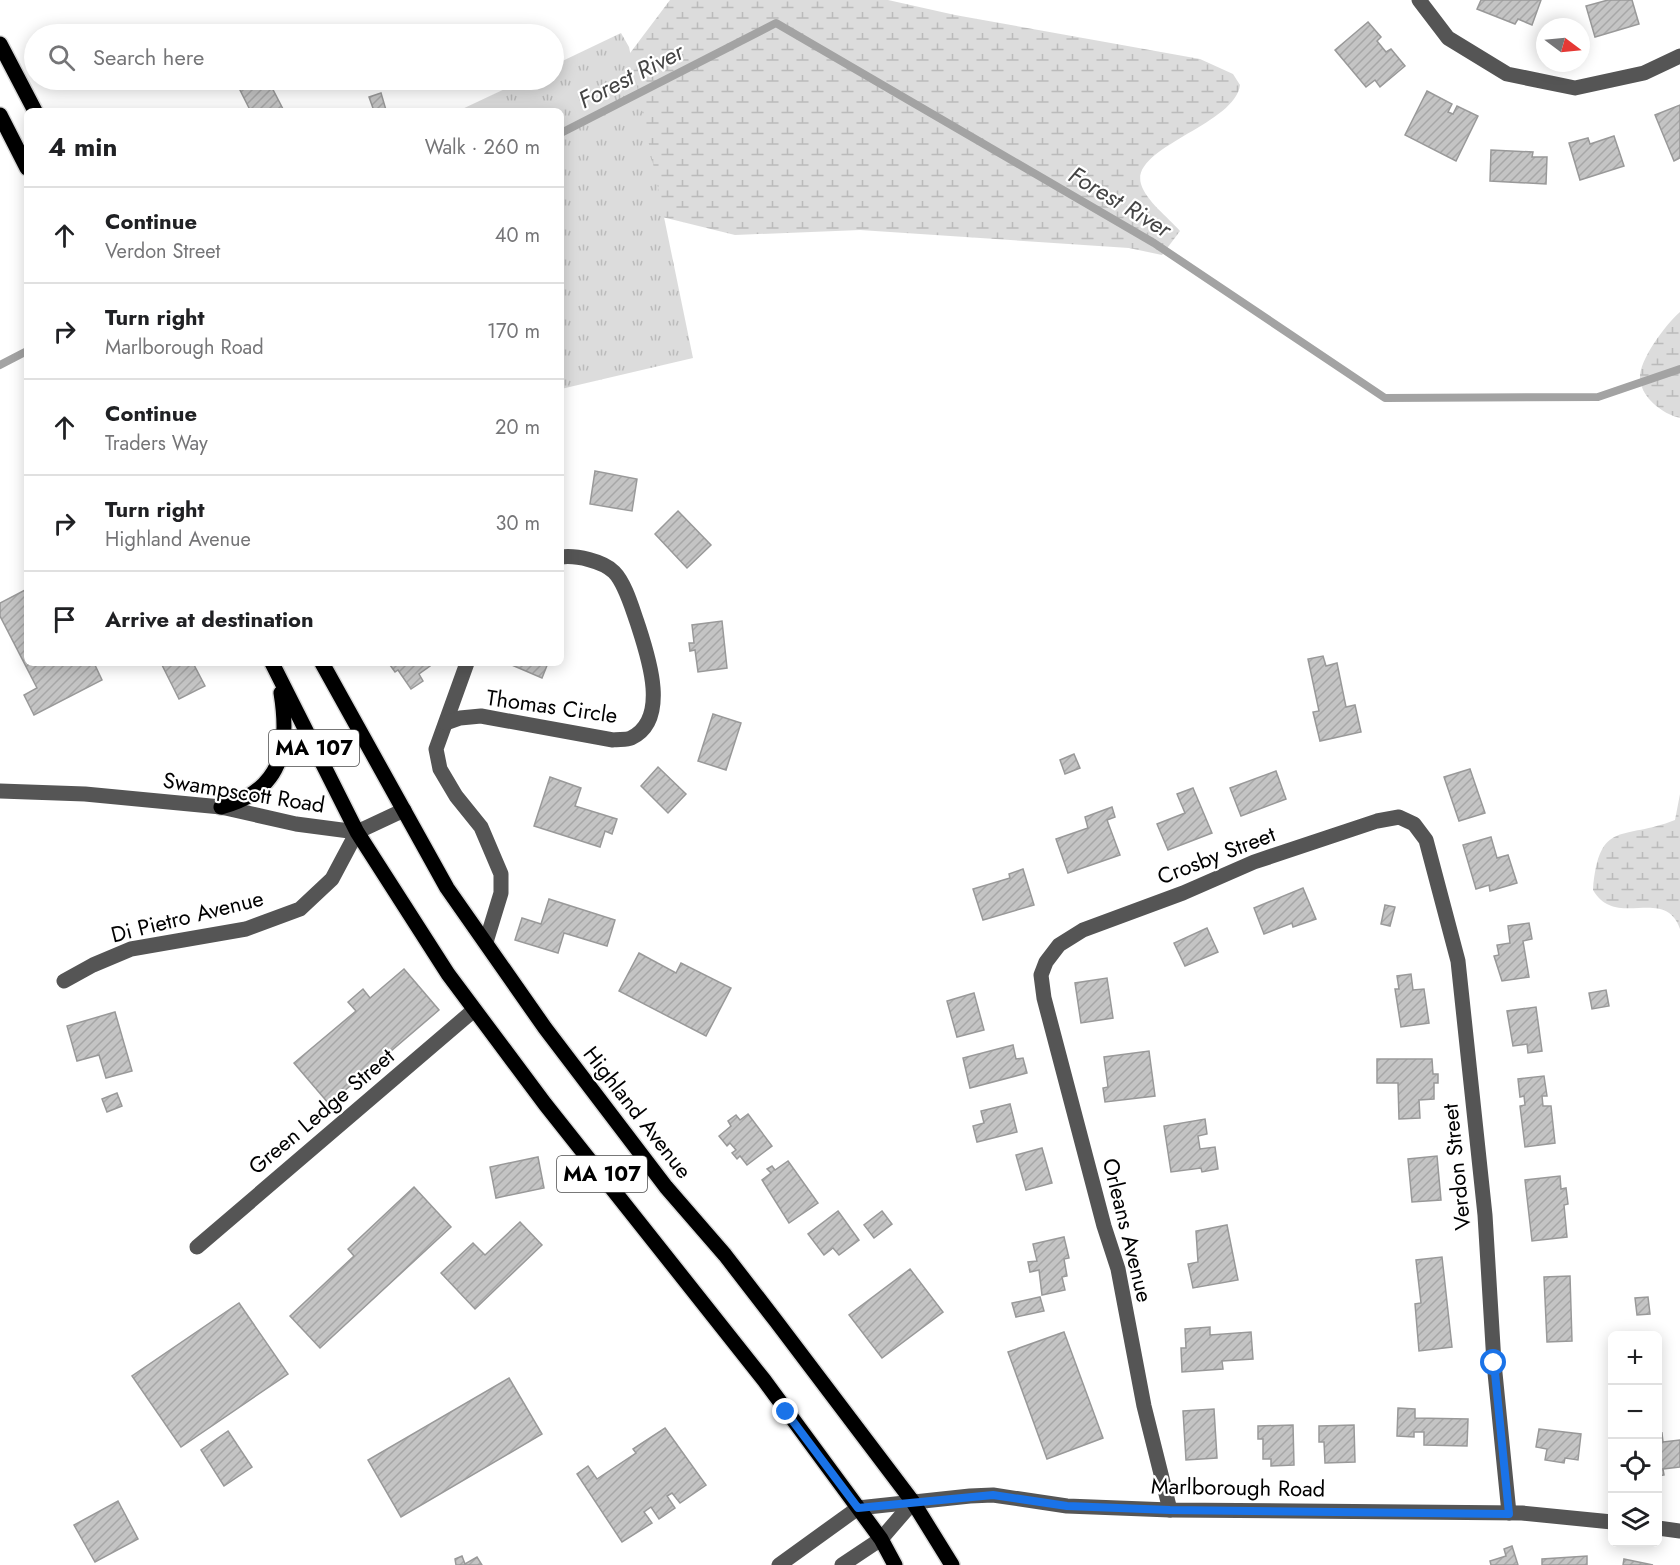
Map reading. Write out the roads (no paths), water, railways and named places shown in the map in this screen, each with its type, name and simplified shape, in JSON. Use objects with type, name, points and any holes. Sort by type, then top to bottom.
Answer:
[{"type":"main road","points":[[0,44],[24,90]]},
{"type":"main road","points":[[24,90],[33,108]]},
{"type":"main road","points":[[0,115],[24,162]]},
{"type":"main road","name":"MA 107","points":[[273,666],[357,832],[419,931],[474,1010],[764,1380],[881,1539],[895,1565]]},
{"type":"main road","name":"Highland Avenue","points":[[324,666],[447,888],[610,1116],[666,1187],[724,1254],[913,1502],[952,1565]]},
{"type":"main road","points":[[221,807],[240,802],[270,781],[282,755],[286,722],[279,678]]},
{"type":"street","points":[[1419,0],[1449,38],[1507,74],[1575,88],[1644,73],[1680,56]]},
{"type":"street","name":"Thomas Circle","points":[[446,723],[460,718],[480,716],[613,740],[631,738],[646,725],[652,708],[651,668],[633,610],[622,586],[614,572],[598,563],[564,557]]},
{"type":"street","name":"Thomas Circle","points":[[465,666],[436,749],[440,769],[456,796],[481,827],[501,874],[501,893],[486,942]]},
{"type":"street","name":"Swampscott Road","points":[[0,791],[85,794],[221,807],[296,824],[357,832]]},
{"type":"street","points":[[357,832],[404,810]]},
{"type":"street","name":"Crosby Street","points":[[1046,962],[1059,945],[1083,930],[1184,893],[1254,862],[1377,821],[1399,817],[1414,824]]},
{"type":"street","name":"Verdon Street","points":[[1414,824],[1426,840],[1458,961],[1485,1215],[1494,1363],[1509,1514]]},
{"type":"street","name":"Di Pietro Avenue","points":[[64,981],[93,964],[131,949],[246,929],[300,909],[332,879],[357,832]]},
{"type":"street","name":"Orleans Avenue","points":[[1046,962],[1041,975],[1044,998],[1104,1226],[1118,1269],[1144,1406],[1170,1510]]},
{"type":"street","name":"Green Ledge Street","points":[[197,1247],[474,1010]]},
{"type":"street","name":"Marlborough Road","points":[[858,1508],[993,1495],[1067,1506],[1170,1510],[1509,1514],[1608,1522]]},
{"type":"street","points":[[842,1565],[881,1539],[913,1502]]},
{"type":"street","points":[[779,1565],[858,1508]]},
{"type":"street","points":[[1662,1529],[1680,1531]]},
{"type":"waterway","name":"Forest River","points":[[564,131],[776,23],[1154,243],[1385,398],[1598,397],[1680,369]]},
{"type":"waterway","name":"Forest River","points":[[0,365],[24,353]]}]
